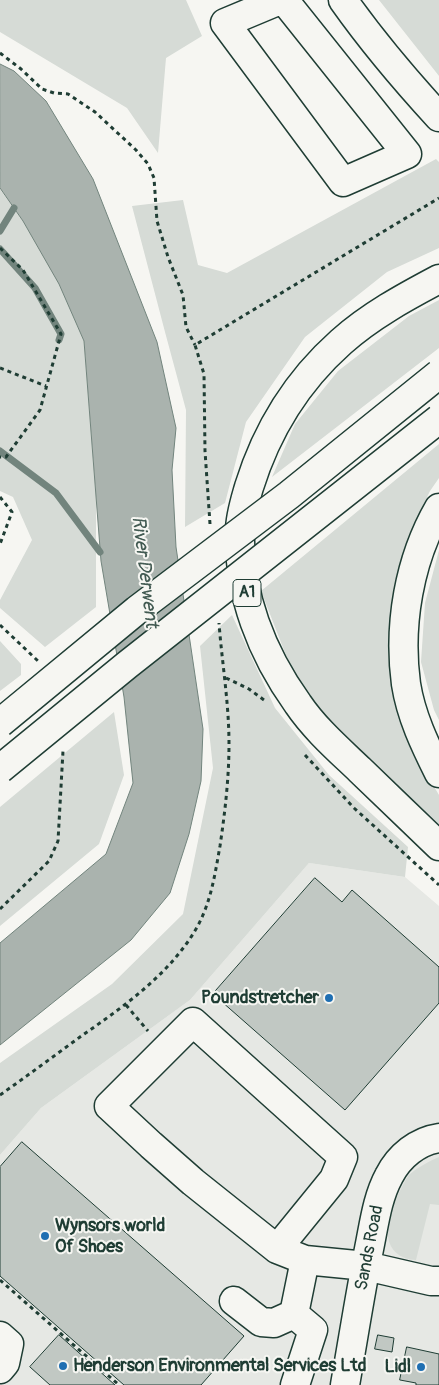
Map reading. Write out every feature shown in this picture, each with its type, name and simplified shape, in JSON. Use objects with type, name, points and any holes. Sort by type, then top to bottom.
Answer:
[{"type":"main road","points":[[280,0],[225,23],[343,182],[407,154],[284,0]]},
{"type":"main road","points":[[343,0],[410,86],[439,117]]},
{"type":"main road","points":[[326,52],[360,24]]},
{"type":"main road","name":"A1","points":[[439,278],[374,316],[341,342],[291,397],[264,444],[243,506],[240,530],[244,583],[251,610],[265,649],[276,671],[298,705],[329,741],[439,846]]},
{"type":"main road","points":[[0,723],[137,610],[289,495],[439,374]]},
{"type":"main road","name":"A1","points":[[0,769],[127,665],[439,420]]},
{"type":"main road","points":[[439,508],[422,544],[416,563],[405,616],[404,638],[406,685],[412,710],[419,731],[439,773]]},
{"type":"main road","points":[[277,1249],[334,1179],[343,1157],[193,1022],[109,1106],[186,1176],[277,1249],[305,1260],[366,1266],[431,1282],[439,1281]]},
{"type":"main road","name":"Sands Road","points":[[346,1385],[377,1210],[389,1175],[408,1152],[421,1143],[439,1138]]},
{"type":"main road","points":[[294,1314],[305,1260]]},
{"type":"main road","points":[[234,1301],[261,1322],[274,1323],[294,1314]]},
{"type":"main road","points":[[294,1314],[312,1330],[295,1385]]},
{"type":"main road","points":[[0,1336],[9,1344],[5,1363],[0,1369]]},
{"type":"path","points":[[0,53],[21,69],[42,90],[68,94],[95,112],[136,150],[148,164],[154,178],[157,221],[168,258],[183,295],[186,327],[195,345],[204,374],[205,450],[211,532]]},
{"type":"path","points":[[195,345],[439,198]]},
{"type":"path","points":[[0,248],[23,270],[61,334],[40,410],[6,457],[0,457]]},
{"type":"path","points":[[0,368],[46,386]]},
{"type":"path","points":[[0,497],[12,512],[0,544]]},
{"type":"path","points":[[0,1095],[126,1005],[159,975],[195,929],[207,905],[216,874],[226,805],[229,744],[226,678],[219,622]]},
{"type":"path","points":[[126,1005],[165,1050]]},
{"type":"path","points":[[0,1280],[119,1385]]},
{"type":"shaded area","points":[[0,0],[186,0],[202,36],[166,58],[158,153],[127,108],[0,32]]},
{"type":"shaded area","points":[[379,0],[439,0],[439,76]]},
{"type":"shaded area","points":[[436,159],[439,162],[439,248],[387,272],[305,337],[246,422],[225,503],[185,527],[186,410],[132,206],[183,200],[198,265],[227,273]]},
{"type":"shaded area","points":[[0,189],[23,221],[58,279],[84,341],[96,495],[96,607],[45,647],[0,608],[0,600],[32,540],[13,497],[0,491]]},
{"type":"shaded area","points":[[439,300],[439,348],[272,477],[295,424],[338,371],[409,316]]},
{"type":"shaded area","points":[[439,444],[439,478],[430,491],[409,535],[398,572],[391,611],[389,651],[395,693],[417,758],[439,795],[439,830],[355,751],[296,681],[261,591]]},
{"type":"shaded area","points":[[439,550],[439,720],[434,710],[421,662],[425,603]]},
{"type":"shaded area","points":[[232,615],[275,708],[329,775],[408,847],[405,877],[309,863],[190,1000],[41,1108],[0,1155],[0,1063],[112,984],[183,914],[213,768],[200,646]]},
{"type":"shaded area","points":[[0,641],[21,664],[21,675],[0,691]]},
{"type":"shaded area","points":[[114,712],[124,775],[99,844],[0,926],[0,807]]},
{"type":"shaded area","points":[[309,863],[405,877],[439,906],[439,1385],[0,1385],[0,1155],[41,1108],[190,1000]]},
{"type":"shaded area","points":[[439,1157],[439,1205],[430,1204],[416,1260],[405,1258],[396,1253],[388,1237],[389,1219],[392,1209],[409,1175]]},
{"type":"water","name":"River Derwent","points":[[0,64],[14,71],[46,101],[93,179],[157,342],[176,428],[172,470],[176,547],[203,729],[201,781],[189,834],[170,893],[131,940],[0,1045],[0,943],[106,854],[133,783],[124,697],[101,561],[84,341],[59,284],[23,221],[0,188]]},
{"type":"building","name":"Poundstretcher","points":[[315,878],[342,902],[352,890],[439,967],[439,1003],[345,1110],[213,994]]},
{"type":"building","points":[[22,1142],[244,1336],[201,1385],[124,1385],[0,1276],[0,1167]]},
{"type":"building","points":[[59,1335],[115,1385],[50,1385],[30,1367]]},
{"type":"building","points":[[378,1335],[394,1338],[392,1352],[375,1349]]},
{"type":"building","name":"Lidl","points":[[407,1347],[439,1354],[439,1385],[416,1385],[416,1383],[400,1380]]},
{"type":"waterway","points":[[0,231],[14,208]]},
{"type":"waterway","points":[[0,249],[35,288],[61,334],[59,340]]},
{"type":"waterway","points":[[0,451],[56,493],[100,552]]},
{"type":"place","name":"Poundstretcher","points":[[329,998]]},
{"type":"place","name":"Wynsors world Of Shoes","points":[[45,1236]]},
{"type":"place","name":"Henderson Environmental Services Ltd","points":[[63,1366]]},
{"type":"place","name":"Lidl","points":[[421,1367]]}]
